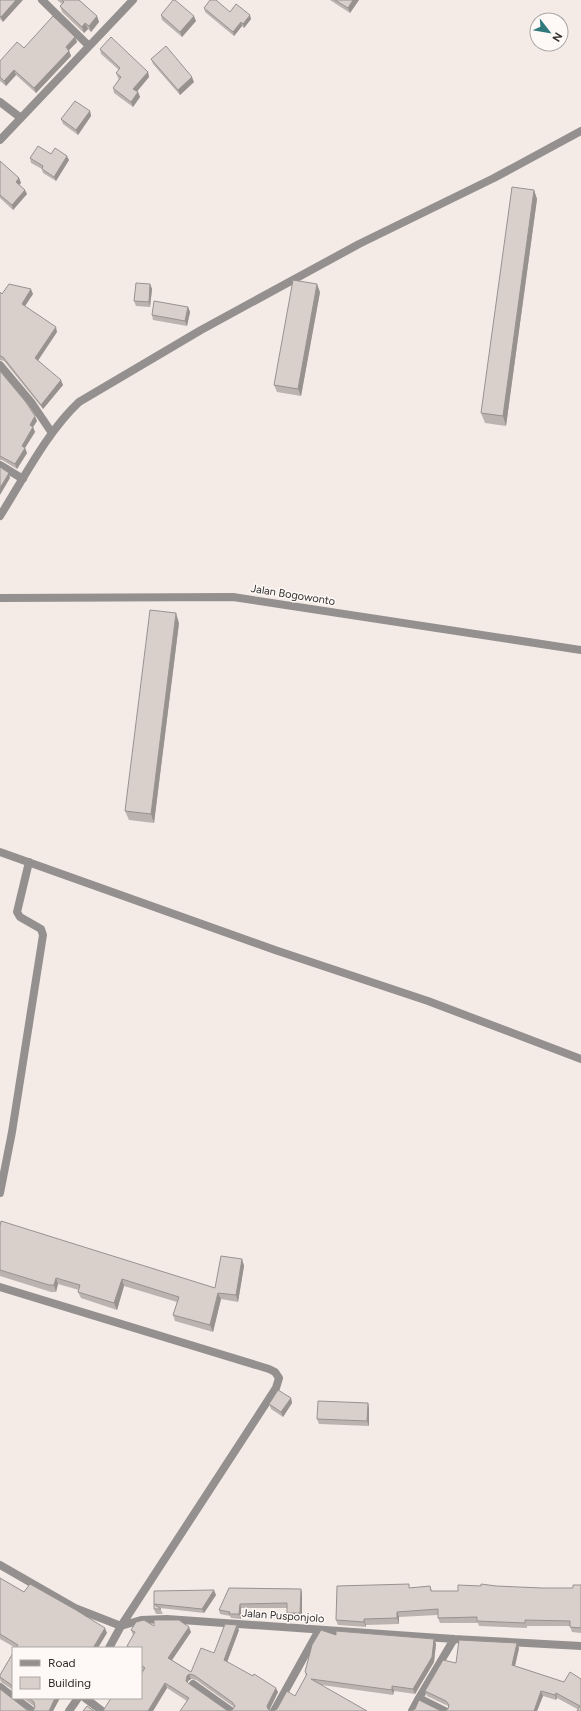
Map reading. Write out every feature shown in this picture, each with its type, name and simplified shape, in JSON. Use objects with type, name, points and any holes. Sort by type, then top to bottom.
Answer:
[{"type":"street","points":[[42,0],[89,46]]},
{"type":"street","points":[[0,140],[133,0]]},
{"type":"street","points":[[0,102],[22,118]]},
{"type":"street","points":[[0,516],[52,433],[68,412],[79,402],[195,334],[359,244],[494,178],[581,131]]},
{"type":"street","points":[[0,365],[31,402],[52,433]]},
{"type":"street","points":[[0,465],[23,479]]},
{"type":"street","name":"Jalan Bogowonto","points":[[0,598],[233,597],[581,650]]},
{"type":"street","points":[[0,852],[275,950],[428,1001],[581,1059]]},
{"type":"street","points":[[0,1193],[12,1132],[43,935],[41,929],[20,917],[17,912],[30,862]]},
{"type":"street","points":[[0,1287],[269,1369],[275,1372],[279,1378],[276,1388],[121,1626],[110,1647]]},
{"type":"street","points":[[0,1565],[75,1608],[121,1626]]},
{"type":"street","name":"Jalan Pusponjolo","points":[[121,1626],[141,1620],[167,1619],[454,1639],[581,1646]]},
{"type":"street","points":[[274,1711],[320,1630]]},
{"type":"street","points":[[412,1711],[454,1639]]},
{"type":"street","points":[[193,1684],[231,1711]]},
{"type":"street","points":[[0,1687],[12,1696]]},
{"type":"street","points":[[419,1698],[445,1711]]},
{"type":"street","points":[[17,1699],[32,1711]]},
{"type":"street","points":[[69,1711],[77,1699]]},
{"type":"street","points":[[85,1699],[102,1711]]},
{"type":"building","points":[[0,0],[16,0],[1,17],[0,16]]},
{"type":"building","points":[[62,0],[79,0],[97,16],[89,26],[85,23],[82,27],[60,6],[64,2]]},
{"type":"building","points":[[173,0],[175,0],[194,16],[180,32],[161,15]]},
{"type":"building","points":[[210,0],[216,0],[230,12],[236,4],[250,15],[243,24],[241,22],[233,32],[204,8]]},
{"type":"building","points":[[335,0],[353,0],[348,8]]},
{"type":"building","points":[[53,16],[75,37],[66,47],[69,51],[34,88],[14,70],[4,81],[0,77],[0,61],[17,42],[24,48]]},
{"type":"building","points":[[111,37],[148,72],[133,89],[138,92],[131,102],[113,88],[121,77],[116,73],[120,68],[100,49]]},
{"type":"building","points":[[166,46],[192,77],[178,90],[151,59]]},
{"type":"building","points":[[75,101],[90,111],[76,130],[61,119]]},
{"type":"building","points":[[38,146],[51,154],[55,148],[67,156],[54,177],[42,169],[43,166],[30,158]]},
{"type":"building","points":[[0,161],[19,178],[16,182],[25,190],[12,205],[0,195]]},
{"type":"building","points":[[512,187],[534,190],[503,416],[481,413]]},
{"type":"building","points":[[293,280],[317,284],[298,389],[274,385]]},
{"type":"building","points":[[136,283],[150,284],[149,302],[134,301]]},
{"type":"building","points":[[9,284],[31,289],[22,304],[56,327],[35,358],[61,380],[41,405],[3,357],[0,356],[0,292],[2,294]]},
{"type":"building","points":[[154,301],[188,307],[185,321],[152,315]]},
{"type":"building","points":[[0,371],[25,401],[35,416],[30,425],[33,427],[22,446],[25,448],[15,464],[0,456]]},
{"type":"building","points":[[0,467],[9,473],[0,488]]},
{"type":"building","points":[[150,610],[176,613],[151,814],[125,811]]},
{"type":"building","points":[[1,1221],[215,1288],[221,1256],[242,1259],[236,1295],[218,1293],[210,1325],[173,1315],[179,1297],[122,1279],[114,1303],[78,1292],[80,1285],[56,1278],[54,1285],[49,1285],[0,1270]]},
{"type":"building","points":[[278,1390],[291,1398],[281,1412],[269,1404]]},
{"type":"building","points":[[318,1401],[368,1403],[367,1421],[317,1419]]},
{"type":"building","points":[[0,1578],[24,1592],[30,1584],[105,1628],[94,1647],[17,1647],[18,1645],[0,1634]]},
{"type":"building","points":[[409,1584],[409,1588],[430,1586],[431,1591],[458,1591],[458,1585],[481,1586],[481,1584],[542,1588],[573,1588],[573,1585],[581,1585],[581,1628],[570,1627],[570,1621],[525,1620],[525,1623],[477,1621],[477,1617],[438,1618],[438,1609],[397,1612],[397,1618],[364,1619],[364,1622],[336,1620],[337,1586]]},
{"type":"building","points":[[229,1588],[301,1589],[300,1613],[287,1613],[287,1603],[240,1604],[239,1614],[229,1614],[230,1612],[219,1610]]},
{"type":"building","points":[[214,1590],[202,1609],[154,1604],[154,1591]]},
{"type":"building","points":[[154,1604],[161,1609],[154,1609]]},
{"type":"building","points":[[144,1620],[154,1626],[154,1620],[179,1620],[189,1627],[168,1658],[191,1672],[201,1648],[214,1653],[225,1624],[237,1625],[224,1660],[253,1676],[254,1674],[276,1688],[267,1706],[271,1711],[230,1711],[235,1706],[232,1702],[194,1675],[189,1674],[186,1681],[188,1683],[228,1711],[180,1711],[189,1698],[165,1683],[148,1711],[103,1711],[110,1699],[142,1699],[142,1672],[145,1668],[142,1666],[142,1647],[127,1646],[135,1632],[131,1630],[136,1622]]},
{"type":"building","points":[[321,1630],[336,1635],[336,1631],[434,1639],[432,1657],[413,1689],[392,1686],[392,1690],[311,1679],[367,1711],[273,1711],[277,1709],[287,1691],[295,1696],[307,1674],[305,1672],[312,1645]]},
{"type":"building","points":[[459,1640],[517,1643],[512,1665],[564,1682],[570,1672],[581,1679],[581,1711],[577,1711],[580,1706],[556,1693],[555,1695],[541,1691],[534,1711],[445,1711],[448,1709],[449,1705],[446,1701],[425,1691],[443,1660],[456,1663]]},
{"type":"building","points":[[12,1655],[12,1685],[0,1677]]},
{"type":"building","points":[[0,1689],[27,1710],[33,1711],[0,1711]]},
{"type":"building","points":[[30,1699],[55,1699],[49,1711],[33,1711],[35,1707],[34,1702]]},
{"type":"building","points":[[419,1700],[441,1711],[411,1711],[415,1709]]},
{"type":"building","points":[[87,1706],[94,1711],[83,1711]]}]
